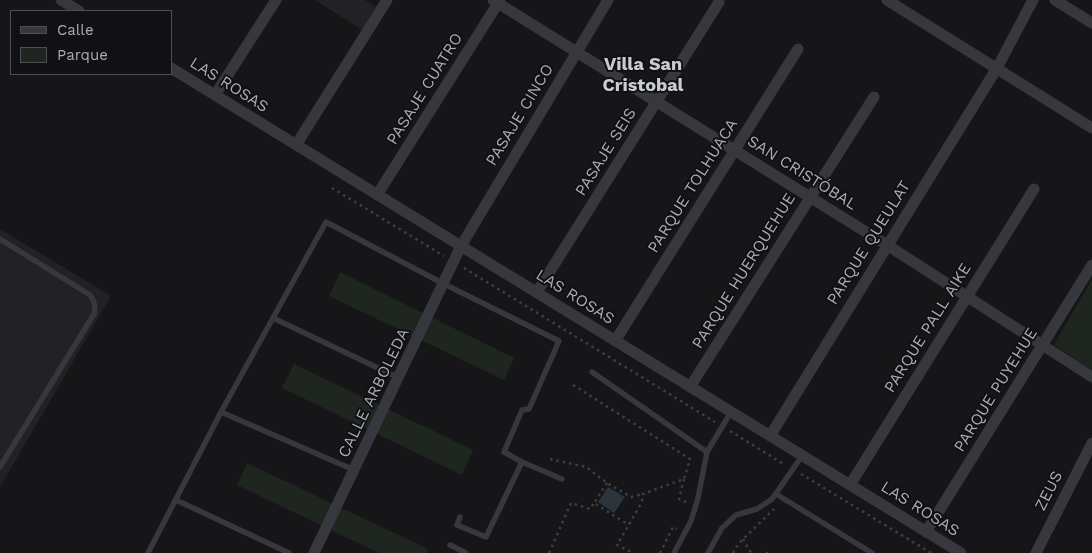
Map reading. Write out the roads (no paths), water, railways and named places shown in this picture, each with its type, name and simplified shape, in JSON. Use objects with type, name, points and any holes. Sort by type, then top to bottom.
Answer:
[{"type":"street","points":[[62,0],[77,10]]},
{"type":"street","points":[[215,95],[276,0]]},
{"type":"street","points":[[296,145],[387,0]]},
{"type":"street","name":"PASAJE CINCO","points":[[461,246],[608,0]]},
{"type":"street","points":[[887,0],[1092,128]]},
{"type":"street","name":"PARQUE QUEULAT","points":[[770,436],[997,68],[1033,0]]},
{"type":"street","points":[[1055,0],[1092,23]]},
{"type":"street","name":"SAN CRISTÓBAL","points":[[497,1],[888,245],[1092,377]]},
{"type":"street","name":"PASAJE CUATRO","points":[[377,195],[497,1]]},
{"type":"street","name":"PASAJE SEIS","points":[[537,292],[719,2]]},
{"type":"street","name":"PARQUE TOLHUACA","points":[[615,341],[798,50]]},
{"type":"street","name":"LAS ROSAS","points":[[172,69],[961,553]]},
{"type":"street","name":"PARQUE HUERQUEHUE","points":[[690,387],[874,97]]},
{"type":"street","name":"PARQUE PALL AIKE","points":[[850,485],[1034,189]]},
{"type":"street","name":"CALLE ARBOLEDA","points":[[314,553],[461,246]]},
{"type":"street","name":"PARQUE PUYEHUE","points":[[926,532],[1092,265]]},
{"type":"street","name":"ZEUS","points":[[1036,553],[1092,443]]},
{"type":"lane","points":[[148,553],[221,412],[326,222],[444,284],[559,341],[528,409],[522,410],[504,452],[562,479]]},
{"type":"lane","points":[[0,239],[90,295],[95,308],[94,314],[0,467]]},
{"type":"lane","points":[[273,318],[399,378]]},
{"type":"lane","points":[[592,372],[707,452]]},
{"type":"lane","points":[[221,412],[354,470]]},
{"type":"lane","points":[[674,553],[691,521],[698,498],[707,452],[731,412]]},
{"type":"lane","points":[[708,553],[722,528],[736,515],[757,509],[772,499],[802,456]]},
{"type":"lane","points":[[460,517],[457,525],[486,537],[522,462]]},
{"type":"lane","points":[[776,494],[872,553]]},
{"type":"lane","points":[[176,500],[289,553]]},
{"type":"lane","points":[[450,545],[466,553]]},
{"type":"district","name":"Villa San Cristobal","points":[[643,75]]}]
